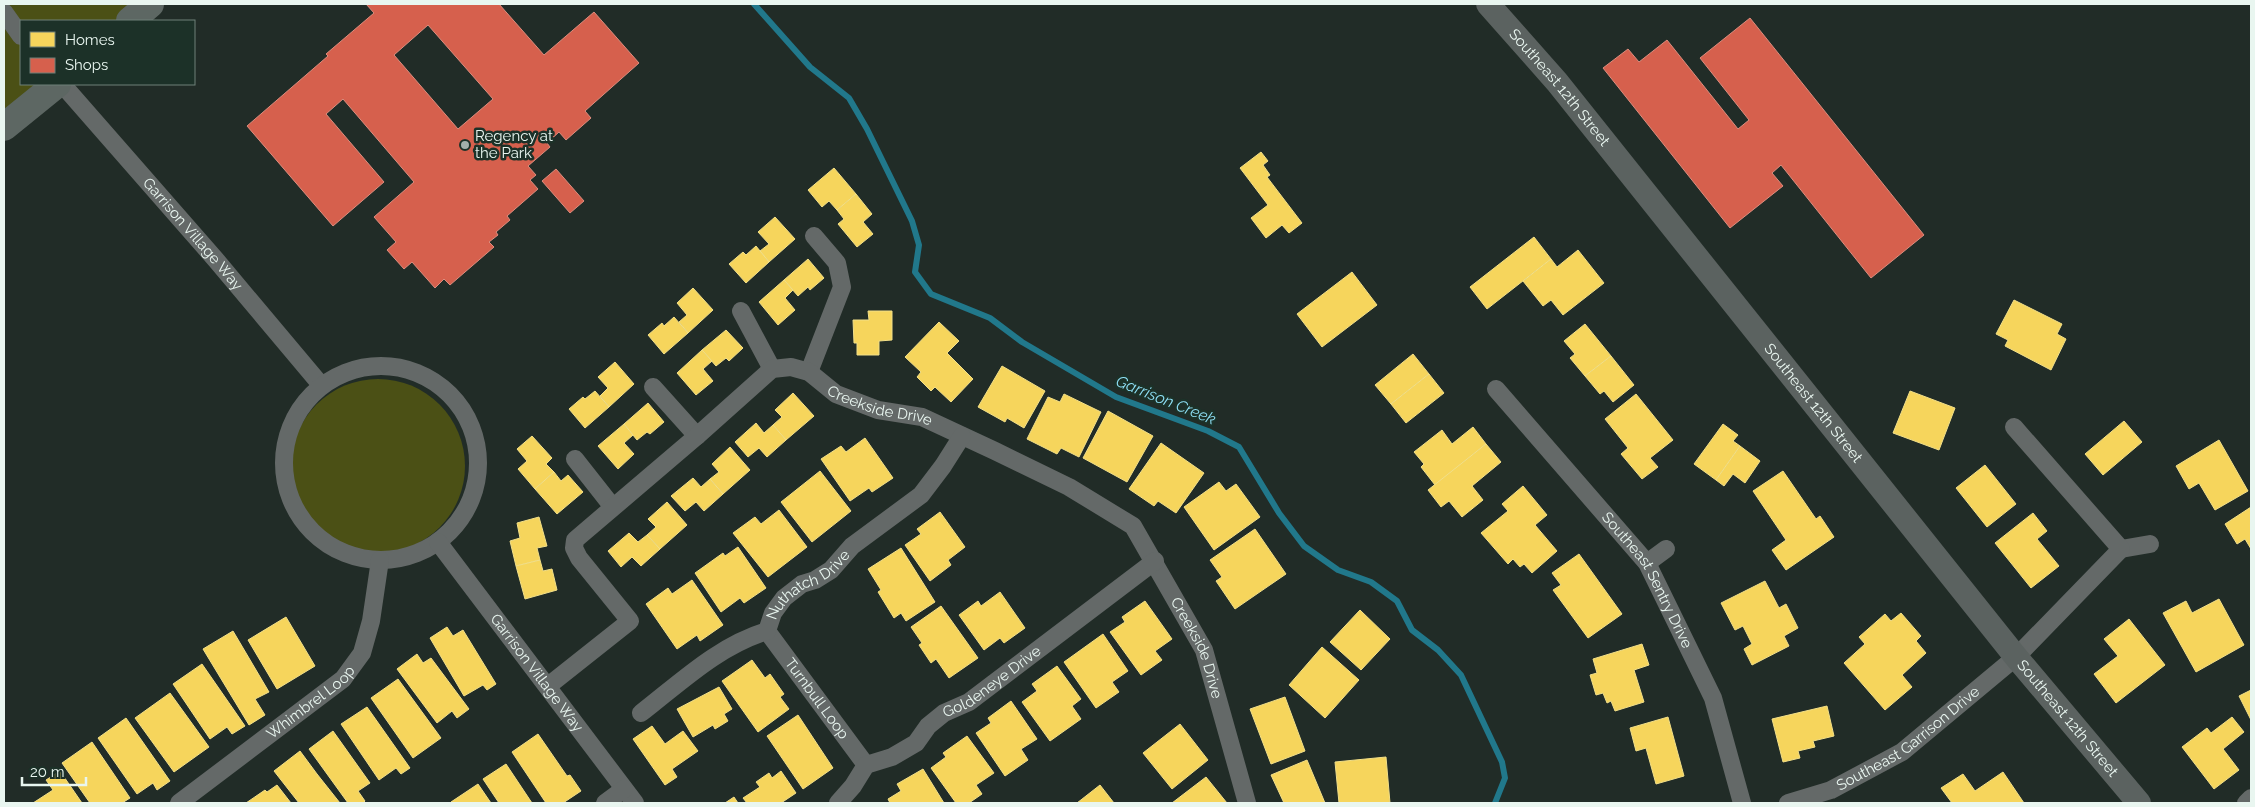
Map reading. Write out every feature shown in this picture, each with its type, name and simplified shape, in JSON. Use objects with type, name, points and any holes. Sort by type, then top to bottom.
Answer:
[{"type":"highway","points":[[131,20],[150,4]]},
{"type":"highway","points":[[4,127],[56,85]]},
{"type":"main road","name":"Southeast 12th Street","points":[[1488,4],[1557,82],[2016,657],[2139,803]]},
{"type":"street","points":[[4,12],[20,35]]},
{"type":"street","name":"Garrison Village Way","points":[[63,85],[322,385]]},
{"type":"street","points":[[809,372],[842,286],[837,263],[814,236]]},
{"type":"street","points":[[548,686],[630,621],[579,558],[574,548],[575,540],[612,506],[697,436],[772,368],[741,311]]},
{"type":"street","points":[[372,366],[402,368],[433,380],[448,392],[460,406],[472,428],[477,448],[477,479],[469,504],[453,528],[438,542],[414,555],[390,560],[367,560],[347,555],[327,544],[311,531],[294,507],[284,477],[284,450],[293,420],[307,399],[322,385],[347,371],[372,366]]},
{"type":"street","name":"Creekside Drive","points":[[772,368],[791,367],[809,372],[836,394],[878,410],[922,417],[1069,487],[1133,526],[1155,561],[1204,650],[1247,803]]},
{"type":"street","points":[[653,387],[697,436]]},
{"type":"street","name":"Southeast Sentry Drive","points":[[1496,389],[1648,563],[1713,698],[1742,803]]},
{"type":"street","points":[[2014,427],[2121,549],[2150,544]]},
{"type":"street","name":"Nuthatch Drive","points":[[641,713],[724,649],[744,638],[767,631],[773,613],[784,598],[802,584],[815,580],[831,570],[852,546],[921,495],[943,466],[962,436]]},
{"type":"street","points":[[575,459],[612,506]]},
{"type":"street","name":"Garrison Village Way","points":[[438,542],[635,803]]},
{"type":"street","points":[[1648,563],[1666,549]]},
{"type":"street","name":"Southeast Garrison Drive","points":[[1788,803],[1831,790],[1902,752],[2016,657],[2121,549]]},
{"type":"street","name":"Whimbrel Loop","points":[[179,803],[343,679],[362,653],[371,621],[380,560]]},
{"type":"street","name":"Goldeneye Drive","points":[[866,765],[892,757],[916,743],[928,726],[944,713],[969,702],[1155,561]]},
{"type":"street","name":"Turnbull Loop","points":[[767,631],[866,765]]},
{"type":"street","points":[[838,803],[853,786],[866,765]]},
{"type":"street","points":[[605,803],[624,788]]},
{"type":"street","points":[[2246,803],[2251,798]]},
{"type":"green space","points":[[4,4],[152,4],[132,20],[20,20],[20,85],[56,85],[4,127]]},
{"type":"green space","points":[[378,379],[395,381],[419,389],[445,411],[455,425],[461,441],[465,466],[463,483],[455,507],[433,533],[419,543],[403,549],[378,553],[361,551],[337,543],[311,521],[301,507],[295,491],[291,466],[293,449],[301,425],[323,399],[337,389],[353,383]]},
{"type":"building: Homes","points":[[1261,152],[1268,161],[1263,165],[1270,175],[1267,177],[1302,223],[1289,233],[1282,225],[1266,238],[1251,218],[1268,205],[1240,168]]},
{"type":"building: Homes","points":[[834,168],[856,194],[837,210],[829,201],[822,207],[808,190]]},
{"type":"building: Homes","points":[[856,194],[872,214],[863,222],[873,234],[857,247],[838,224],[844,219],[837,210]]},
{"type":"building: Homes","points":[[775,217],[795,239],[769,262],[760,251],[769,244],[758,232]]},
{"type":"building: Homes","points":[[1534,237],[1551,259],[1487,309],[1470,287]]},
{"type":"building: Homes","points":[[756,246],[769,262],[746,283],[729,264],[743,252],[746,255]]},
{"type":"building: Homes","points":[[1578,250],[1604,283],[1563,315],[1551,300],[1543,306],[1523,281],[1551,259],[1557,267]]},
{"type":"building: Homes","points":[[808,259],[824,278],[810,290],[808,287],[798,296],[784,280]]},
{"type":"building: Homes","points":[[1352,272],[1377,305],[1322,347],[1297,314]]},
{"type":"building: Homes","points":[[784,280],[793,290],[785,298],[795,310],[778,325],[759,302]]},
{"type":"building: Homes","points":[[693,288],[713,310],[688,333],[679,322],[687,315],[677,303]]},
{"type":"building: Homes","points":[[2014,300],[2062,324],[2057,334],[2066,339],[2051,370],[2005,346],[2008,340],[1996,334]]},
{"type":"building: Homes","points":[[868,311],[892,311],[892,340],[879,341],[879,355],[857,355],[857,343],[854,343],[853,320],[869,320]]},
{"type":"building: Homes","points":[[674,317],[688,333],[664,354],[648,335],[662,323],[664,326]]},
{"type":"building: Homes","points":[[939,322],[959,341],[947,353],[973,379],[951,402],[935,387],[931,391],[917,377],[921,372],[905,357]]},
{"type":"building: Homes","points":[[1585,324],[1611,356],[1585,376],[1570,358],[1575,354],[1564,341]]},
{"type":"building: Homes","points":[[726,330],[743,348],[729,361],[726,358],[716,366],[702,350]]},
{"type":"building: Homes","points":[[702,350],[712,361],[703,369],[713,381],[696,395],[677,373]]},
{"type":"building: Homes","points":[[1413,354],[1429,374],[1391,404],[1375,385]]},
{"type":"building: Homes","points":[[1611,356],[1634,385],[1613,402],[1604,391],[1600,394],[1585,376]]},
{"type":"building: Homes","points":[[615,362],[634,384],[609,407],[600,396],[608,388],[598,377]]},
{"type":"building: Homes","points":[[1002,366],[1045,391],[1024,428],[1007,418],[1005,422],[978,407]]},
{"type":"building: Homes","points":[[1429,374],[1444,393],[1406,423],[1391,404]]},
{"type":"building: Homes","points":[[595,391],[609,407],[585,428],[569,409],[583,397],[585,399]]},
{"type":"building: Homes","points":[[1910,391],[1955,408],[1939,450],[1893,433]]},
{"type":"building: Homes","points":[[793,393],[814,416],[786,440],[773,425],[782,417],[775,410]]},
{"type":"building: Homes","points":[[1064,394],[1101,412],[1079,457],[1061,448],[1057,454],[1027,439],[1048,397],[1060,402]]},
{"type":"building: Homes","points":[[1636,394],[1673,440],[1650,458],[1658,467],[1642,479],[1621,454],[1628,448],[1605,419]]},
{"type":"building: Homes","points":[[648,403],[664,422],[650,434],[647,432],[637,440],[624,424]]},
{"type":"building: Homes","points":[[1108,411],[1153,436],[1127,482],[1083,458]]},
{"type":"building: Homes","points":[[2124,421],[2142,442],[2103,475],[2085,454]]},
{"type":"building: Homes","points":[[756,423],[764,433],[773,425],[786,440],[767,457],[759,448],[748,457],[735,442]]},
{"type":"building: Homes","points":[[624,424],[633,435],[624,443],[634,454],[618,469],[598,446]]},
{"type":"building: Homes","points":[[1723,424],[1738,435],[1733,441],[1740,446],[1716,480],[1694,464]]},
{"type":"building: Homes","points":[[1473,427],[1486,444],[1435,485],[1421,467],[1424,464],[1414,452],[1442,430],[1452,444]]},
{"type":"building: Homes","points":[[532,436],[552,458],[546,464],[554,472],[535,489],[518,469],[527,461],[517,449]]},
{"type":"building: Homes","points":[[865,438],[893,478],[872,492],[869,488],[850,501],[821,459],[841,446],[846,452]]},
{"type":"building: Homes","points":[[2219,440],[2248,491],[2215,510],[2199,483],[2189,489],[2176,466]]},
{"type":"building: Homes","points":[[1161,443],[1204,473],[1176,513],[1158,501],[1154,506],[1129,489]]},
{"type":"building: Homes","points":[[1486,444],[1501,462],[1472,486],[1483,500],[1462,517],[1449,501],[1441,507],[1428,490]]},
{"type":"building: Homes","points":[[1740,446],[1760,461],[1745,483],[1733,474],[1724,486],[1716,480]]},
{"type":"building: Homes","points":[[730,447],[750,470],[723,494],[710,479],[719,472],[712,464]]},
{"type":"building: Homes","points":[[1985,465],[2016,504],[1987,527],[1956,488]]},
{"type":"building: Homes","points":[[820,471],[851,511],[812,542],[781,502]]},
{"type":"building: Homes","points":[[1783,471],[1816,519],[1820,516],[1834,537],[1786,570],[1772,550],[1786,540],[1753,491]]},
{"type":"building: Homes","points":[[554,472],[561,481],[568,475],[583,492],[557,514],[535,489]]},
{"type":"building: Homes","points":[[693,478],[701,487],[710,479],[723,494],[704,511],[696,502],[685,511],[671,496]]},
{"type":"building: Homes","points":[[1219,482],[1226,491],[1236,484],[1260,517],[1214,550],[1184,507]]},
{"type":"building: Homes","points":[[1523,486],[1547,515],[1535,525],[1557,551],[1532,573],[1524,564],[1520,567],[1513,559],[1508,564],[1481,533],[1508,511],[1502,504]]},
{"type":"building: Homes","points":[[667,502],[687,525],[660,549],[647,535],[656,527],[648,519]]},
{"type":"building: Homes","points":[[2251,507],[2251,549],[2245,539],[2237,544],[2225,524]]},
{"type":"building: Homes","points":[[779,510],[807,547],[768,577],[733,533],[755,517],[761,524]]},
{"type":"building: Homes","points":[[940,512],[965,547],[948,560],[951,565],[930,581],[905,545],[921,534],[917,529]]},
{"type":"building: Homes","points":[[2033,513],[2047,531],[2037,539],[2059,566],[2031,588],[1995,543]]},
{"type":"building: Homes","points":[[539,517],[547,546],[537,548],[540,560],[516,566],[510,541],[520,538],[517,523]]},
{"type":"building: Homes","points":[[1255,529],[1286,574],[1235,609],[1216,581],[1222,577],[1210,560]]},
{"type":"building: Homes","points":[[629,533],[638,542],[647,535],[660,549],[641,566],[632,557],[621,567],[608,551]]},
{"type":"building: Homes","points":[[738,547],[766,588],[744,603],[740,598],[721,612],[695,573],[723,553],[725,556]]},
{"type":"building: Homes","points":[[901,548],[935,602],[906,621],[901,613],[894,618],[878,592],[881,590],[868,569]]},
{"type":"building: Homes","points":[[1579,554],[1622,614],[1588,638],[1553,590],[1561,585],[1552,573]]},
{"type":"building: Homes","points":[[540,560],[543,571],[552,569],[557,590],[525,599],[516,566]]},
{"type":"building: Homes","points":[[692,580],[723,625],[700,641],[697,635],[677,649],[646,604],[668,588],[672,594]]},
{"type":"building: Homes","points":[[1765,581],[1779,608],[1786,604],[1798,628],[1784,636],[1789,646],[1752,665],[1744,649],[1752,644],[1743,626],[1735,630],[1721,603]]},
{"type":"building: Homes","points":[[1000,592],[1025,628],[1004,643],[1000,638],[984,650],[959,615],[978,601],[981,606]]},
{"type":"building: Homes","points":[[2219,599],[2244,645],[2196,672],[2163,613],[2186,601],[2192,613]]},
{"type":"building: Homes","points":[[1145,601],[1172,639],[1155,651],[1162,660],[1141,675],[1110,632],[1125,622],[1122,617]]},
{"type":"building: Homes","points":[[941,606],[978,658],[949,678],[936,659],[931,663],[919,645],[922,643],[911,627]]},
{"type":"building: Homes","points":[[1360,610],[1390,639],[1361,670],[1330,642]]},
{"type":"building: Homes","points":[[1901,613],[1921,636],[1916,641],[1926,653],[1902,675],[1912,687],[1885,710],[1844,663],[1865,644],[1859,637],[1885,614],[1891,621]]},
{"type":"building: Homes","points":[[286,617],[315,666],[277,689],[248,640]]},
{"type":"building: Homes","points":[[2129,619],[2165,665],[2116,703],[2094,674],[2118,656],[2104,639]]},
{"type":"building: Homes","points":[[447,627],[453,636],[463,630],[496,684],[487,690],[483,685],[464,696],[430,638]]},
{"type":"building: Homes","points":[[233,631],[269,692],[255,699],[265,715],[249,725],[203,649]]},
{"type":"building: Homes","points":[[1103,634],[1128,671],[1112,682],[1119,692],[1096,708],[1064,662]]},
{"type":"building: Homes","points":[[1642,644],[1649,665],[1634,670],[1644,702],[1615,711],[1611,701],[1607,703],[1603,693],[1596,695],[1590,675],[1597,673],[1593,659]]},
{"type":"building: Homes","points":[[1322,647],[1359,680],[1325,718],[1289,685]]},
{"type":"building: Homes","points":[[417,654],[423,663],[431,658],[469,709],[457,718],[452,711],[437,723],[397,669]]},
{"type":"building: Homes","points":[[752,660],[765,678],[770,674],[784,694],[780,697],[789,709],[758,732],[722,681]]},
{"type":"building: Homes","points":[[202,664],[245,726],[232,734],[227,727],[210,739],[173,684]]},
{"type":"building: Homes","points":[[1057,666],[1081,699],[1072,706],[1081,719],[1050,741],[1022,702],[1037,691],[1032,684]]},
{"type":"building: Homes","points":[[398,679],[441,738],[413,758],[371,698]]},
{"type":"building: Homes","points":[[719,687],[732,709],[724,714],[728,721],[715,729],[713,725],[693,737],[677,709]]},
{"type":"building: Homes","points":[[2251,690],[2251,720],[2239,696]]},
{"type":"building: Homes","points":[[170,693],[209,747],[174,772],[135,718]]},
{"type":"building: Homes","points":[[1285,697],[1305,751],[1271,764],[1250,709]]},
{"type":"building: Homes","points":[[1011,701],[1037,739],[1021,749],[1028,760],[1005,776],[976,733],[991,723],[988,718]]},
{"type":"building: Homes","points":[[1827,706],[1834,736],[1813,741],[1815,747],[1798,751],[1800,758],[1783,762],[1772,719]]},
{"type":"building: Homes","points":[[367,707],[410,768],[401,774],[396,768],[379,780],[341,724]]},
{"type":"building: Homes","points":[[798,715],[833,768],[803,789],[767,736]]},
{"type":"building: Homes","points":[[1668,717],[1684,776],[1656,784],[1646,748],[1636,751],[1630,728]]},
{"type":"building: Homes","points":[[2232,717],[2244,732],[2223,749],[2239,770],[2214,789],[2182,747],[2207,728],[2211,733]]},
{"type":"building: Homes","points":[[126,718],[170,781],[157,790],[153,783],[137,794],[98,738]]},
{"type":"building: Homes","points":[[1180,724],[1208,760],[1172,789],[1143,753]]},
{"type":"building: Homes","points":[[652,726],[665,744],[683,731],[698,751],[672,769],[677,777],[665,785],[633,739]]},
{"type":"building: Homes","points":[[333,731],[370,783],[358,791],[365,801],[363,803],[348,803],[309,749]]},
{"type":"building: Homes","points":[[538,734],[567,776],[570,775],[581,791],[563,803],[546,803],[512,752]]},
{"type":"building: Homes","points":[[967,736],[994,773],[976,785],[982,794],[969,803],[956,803],[931,768],[946,757],[943,753]]},
{"type":"building: Homes","points":[[92,742],[130,798],[122,803],[90,803],[62,763]]},
{"type":"building: Homes","points":[[300,751],[340,803],[299,803],[274,771]]},
{"type":"building: Homes","points":[[1386,757],[1390,803],[1339,803],[1335,762]]},
{"type":"building: Homes","points":[[1307,760],[1325,803],[1284,803],[1271,775]]},
{"type":"building: Homes","points":[[506,764],[532,803],[499,803],[483,779]]},
{"type":"building: Homes","points":[[923,769],[944,803],[890,803],[888,799],[901,791],[897,784]]},
{"type":"building: Homes","points":[[60,771],[82,803],[33,803],[53,790],[46,780]]},
{"type":"building: Homes","points":[[781,771],[796,793],[781,803],[747,803],[743,798],[760,787],[756,782],[769,773],[772,778]]},
{"type":"building: Homes","points":[[2003,772],[2024,803],[1952,803],[1941,788],[1963,774],[1975,791]]},
{"type":"building: Homes","points":[[1206,777],[1227,803],[1172,803]]},
{"type":"building: Homes","points":[[478,784],[491,803],[451,802]]},
{"type":"building: Homes","points":[[277,785],[291,803],[246,803],[265,790],[267,792]]},
{"type":"building: Homes","points":[[1100,785],[1114,803],[1077,803]]},
{"type":"building: Homes","points":[[734,797],[738,803],[725,803]]},
{"type":"building: Shops","name":"Regency at the Park","points":[[366,4],[499,4],[544,55],[594,12],[639,63],[585,111],[591,118],[566,140],[559,132],[547,143],[550,147],[528,166],[536,175],[530,180],[538,189],[507,216],[510,220],[496,232],[498,235],[489,242],[494,247],[450,285],[444,279],[435,288],[412,262],[404,269],[387,250],[396,242],[374,217],[414,182],[343,99],[326,114],[384,182],[333,226],[247,126],[328,56],[326,54],[374,13]],"holes":[[[428,25],[493,99],[458,129],[394,55]]]},
{"type":"building: Shops","points":[[1750,18],[1924,235],[1871,278],[1781,165],[1772,173],[1783,186],[1730,228],[1603,68],[1628,49],[1639,62],[1667,40],[1738,129],[1749,120],[1700,58]]},
{"type":"building: Shops","points":[[556,169],[584,201],[570,213],[542,181]]},
{"type":"waterway","name":"Garrison Creek","points":[[754,4],[810,67],[849,98],[867,129],[912,221],[919,245],[915,272],[931,294],[990,318],[1022,342],[1116,397],[1208,431],[1239,447],[1279,513],[1304,546],[1338,570],[1371,582],[1397,601],[1412,630],[1438,650],[1461,675],[1502,762],[1505,778],[1495,803]]},
{"type":"place","name":"Regency at the Park","points":[[465,145]]}]
